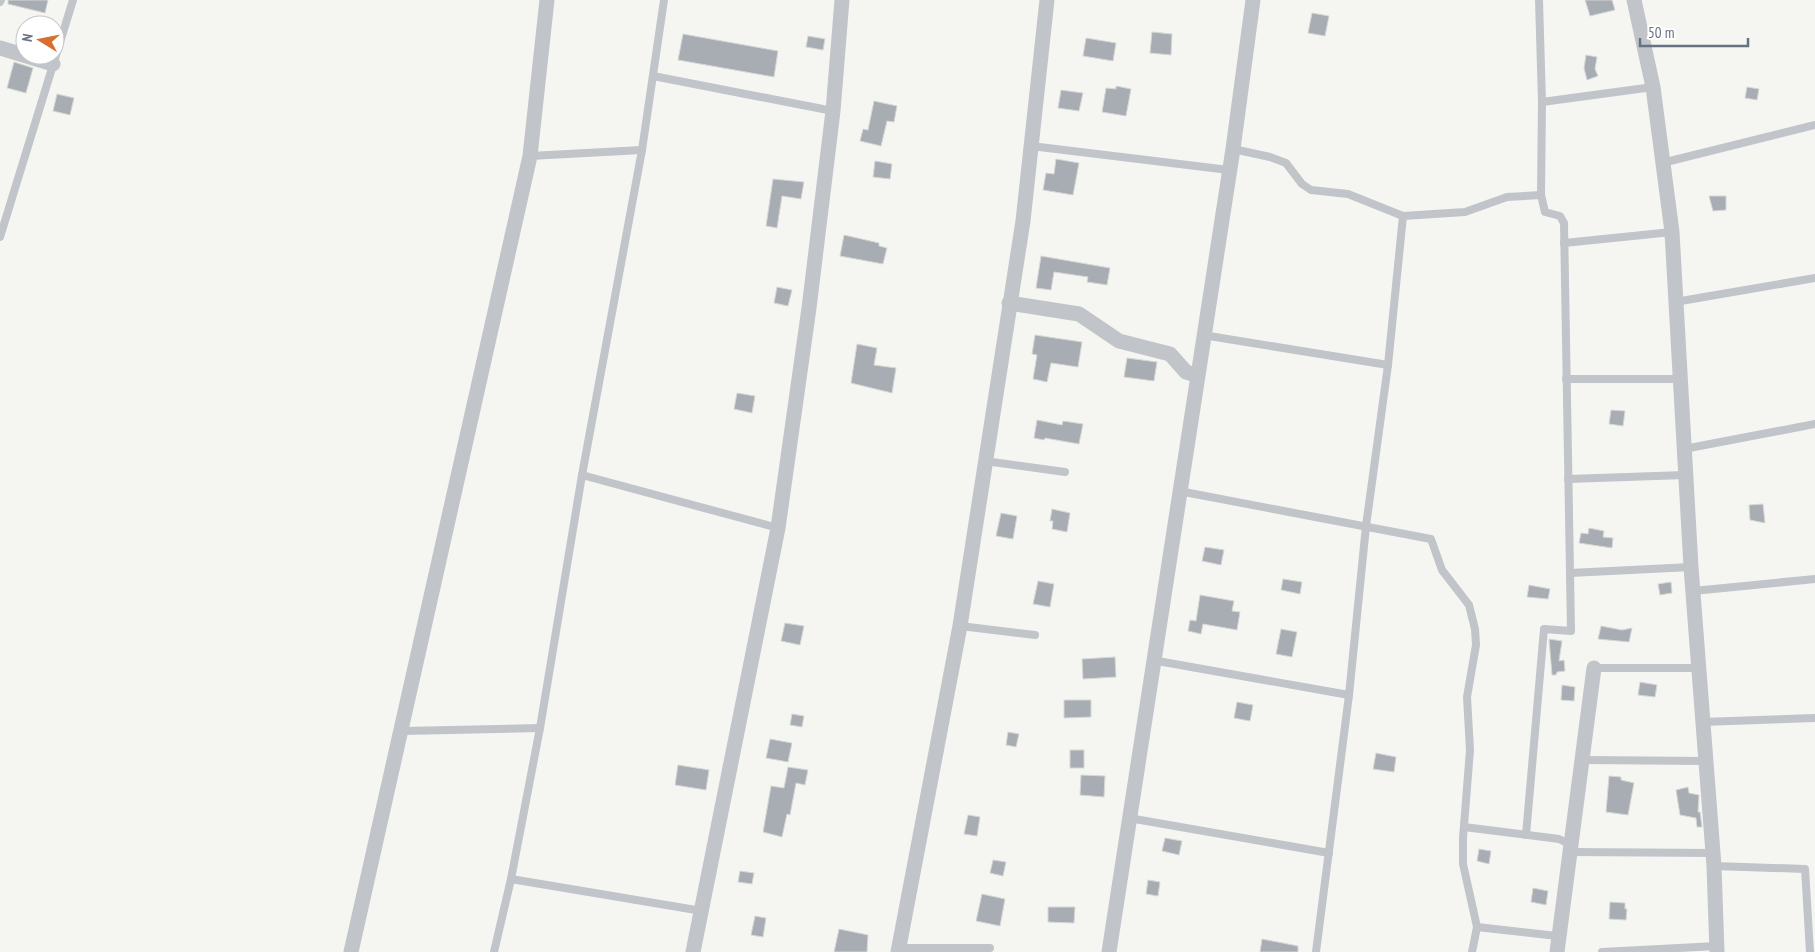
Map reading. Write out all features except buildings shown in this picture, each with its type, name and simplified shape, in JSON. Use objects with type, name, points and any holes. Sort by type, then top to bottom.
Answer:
[{"type":"street","points":[[351,952],[530,156],[547,0]]},
{"type":"street","points":[[693,952],[778,528],[808,318],[833,111],[842,0]]},
{"type":"street","points":[[898,950],[960,626],[1023,221],[1048,0]]},
{"type":"street","points":[[1109,952],[1196,375],[1233,149],[1253,0]]},
{"type":"street","points":[[1634,0],[1653,87],[1672,232],[1691,567],[1714,860],[1717,949]]},
{"type":"street","points":[[0,48],[15,53]]},
{"type":"street","points":[[1009,303],[1079,314],[1119,341],[1170,354],[1186,372],[1196,375]]},
{"type":"street","points":[[1557,952],[1557,936],[1572,849],[1594,668]]},
{"type":"lane","points":[[65,26],[73,0]]},
{"type":"lane","points":[[494,952],[511,879],[540,728],[582,475],[642,150],[664,0]]},
{"type":"lane","points":[[1526,834],[1544,629],[1570,631],[1563,219],[1545,212],[1541,195],[1542,102],[1539,0]]},
{"type":"lane","points":[[0,237],[53,65]]},
{"type":"lane","points":[[654,76],[833,111]]},
{"type":"lane","points":[[1542,102],[1653,87]]},
{"type":"lane","points":[[1662,163],[1815,125]]},
{"type":"lane","points":[[1031,146],[1229,170]]},
{"type":"lane","points":[[1233,149],[1270,157],[1286,163],[1302,184],[1311,190],[1348,194],[1403,216],[1466,212],[1507,197],[1541,195]]},
{"type":"lane","points":[[530,156],[642,150]]},
{"type":"lane","points":[[1316,952],[1349,695],[1366,526],[1388,365],[1403,216]]},
{"type":"lane","points":[[1564,243],[1672,232]]},
{"type":"lane","points":[[1676,302],[1815,278]]},
{"type":"lane","points":[[1203,335],[1388,365]]},
{"type":"lane","points":[[1566,379],[1680,379]]},
{"type":"lane","points":[[1684,449],[1815,424]]},
{"type":"lane","points":[[985,461],[1065,472]]},
{"type":"lane","points":[[582,475],[778,528]]},
{"type":"lane","points":[[1568,479],[1685,475]]},
{"type":"lane","points":[[1179,490],[1430,537],[1442,570],[1464,597],[1473,616],[1476,645],[1467,696],[1470,750],[1464,827],[1464,864],[1477,927],[1472,952]]},
{"type":"lane","points":[[1570,572],[1691,567]]},
{"type":"lane","points":[[1693,591],[1815,579]]},
{"type":"lane","points":[[960,626],[1035,635]]},
{"type":"lane","points":[[1152,660],[1349,695]]},
{"type":"lane","points":[[1594,668],[1698,668]]},
{"type":"lane","points":[[1702,722],[1815,718]]},
{"type":"lane","points":[[402,731],[540,728]]},
{"type":"lane","points":[[1583,760],[1706,761]]},
{"type":"lane","points":[[1129,818],[1329,853]]},
{"type":"lane","points":[[1464,827],[1559,839],[1572,849],[1805,869],[1810,952]]},
{"type":"lane","points":[[511,879],[702,911]]},
{"type":"lane","points":[[1477,927],[1557,936]]},
{"type":"lane","points":[[898,950],[990,948]]},
{"type":"lane","points":[[1602,952],[1717,949]]}]
